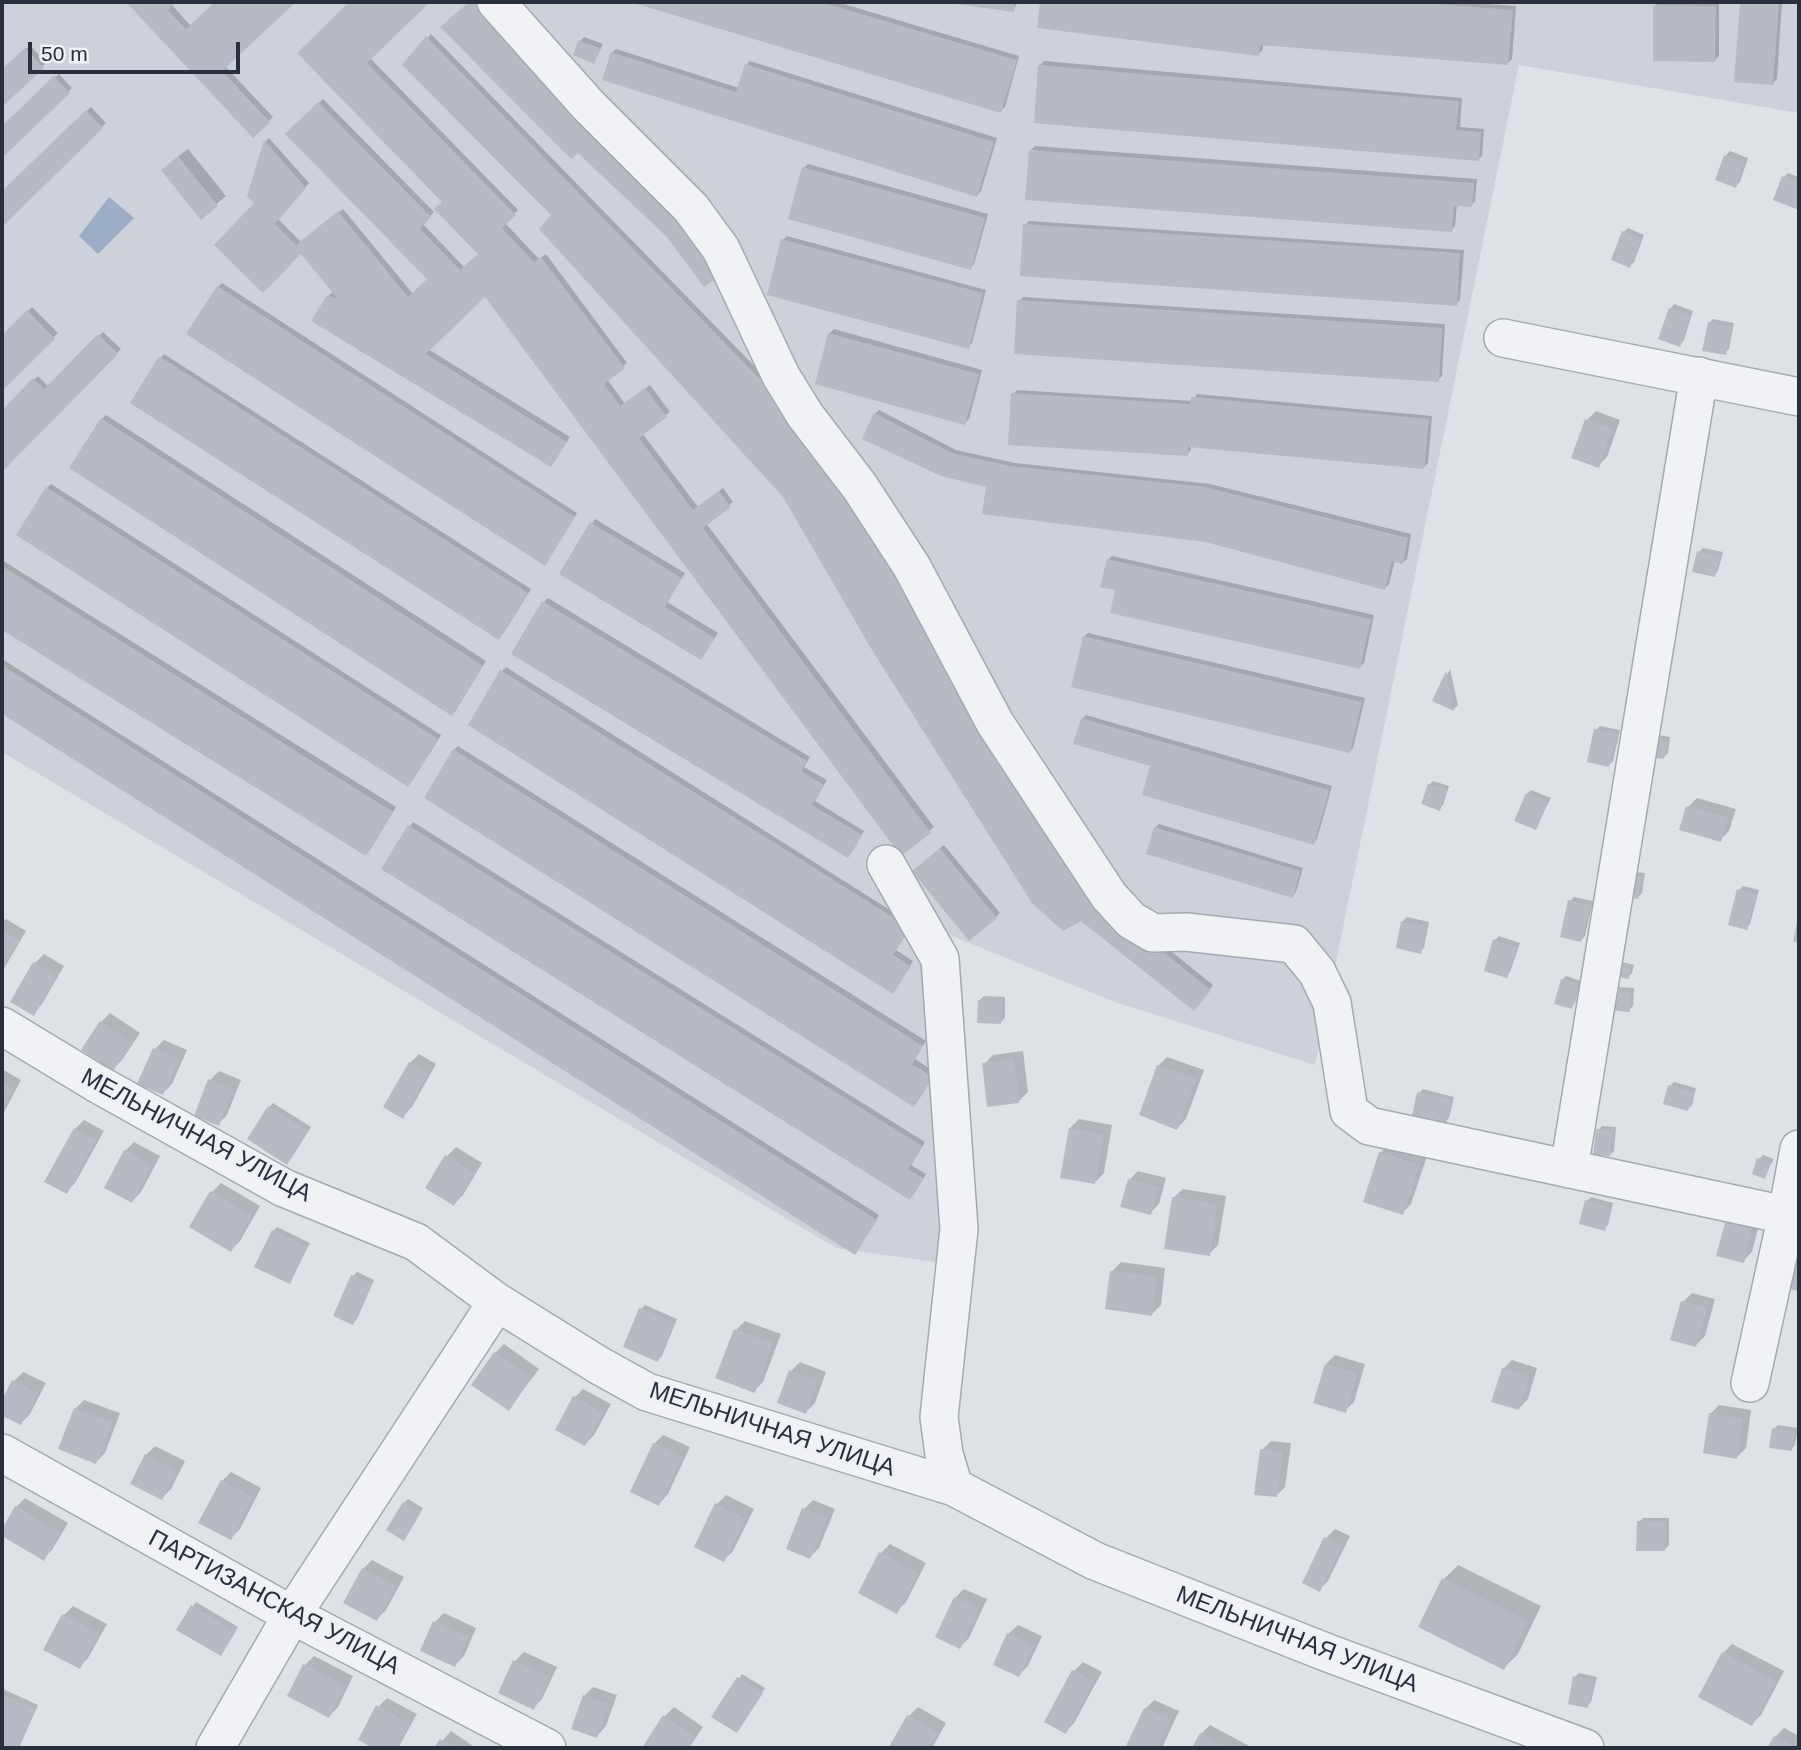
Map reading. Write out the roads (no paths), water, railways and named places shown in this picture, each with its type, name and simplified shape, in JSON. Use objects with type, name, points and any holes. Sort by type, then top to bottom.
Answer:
[{"type":"street","points":[[496,2],[588,105],[691,208],[721,249],[781,376],[805,415],[860,487],[912,567],[995,723],[1109,896],[1131,920],[1153,933],[1186,932],[1294,944],[1317,971],[1332,1003],[1349,1111],[1369,1126],[1793,1216]]},
{"type":"street","points":[[1503,338],[1799,397]]},
{"type":"street","points":[[1569,1169],[1699,376]]},
{"type":"street","points":[[886,864],[940,959],[959,1229],[939,1418],[944,1454],[954,1487]]},
{"type":"street","name":"МЕЛЬНИЧНАЯ УЛИЦА","points":[[2,1026],[96,1083],[284,1188],[416,1242],[497,1301],[600,1366],[647,1392],[954,1487],[1094,1561],[1328,1653],[1585,1748]]},
{"type":"street","points":[[1750,1383],[1793,1216],[1799,1149]]},
{"type":"street","points":[[215,1748],[292,1615],[497,1301]]},
{"type":"street","name":"ПАРТИЗАНСКАЯ УЛИЦА","points":[[2,1453],[292,1615],[547,1748]]},
{"type":"water","points":[[109,197],[134,218],[98,254],[79,236]]}]
